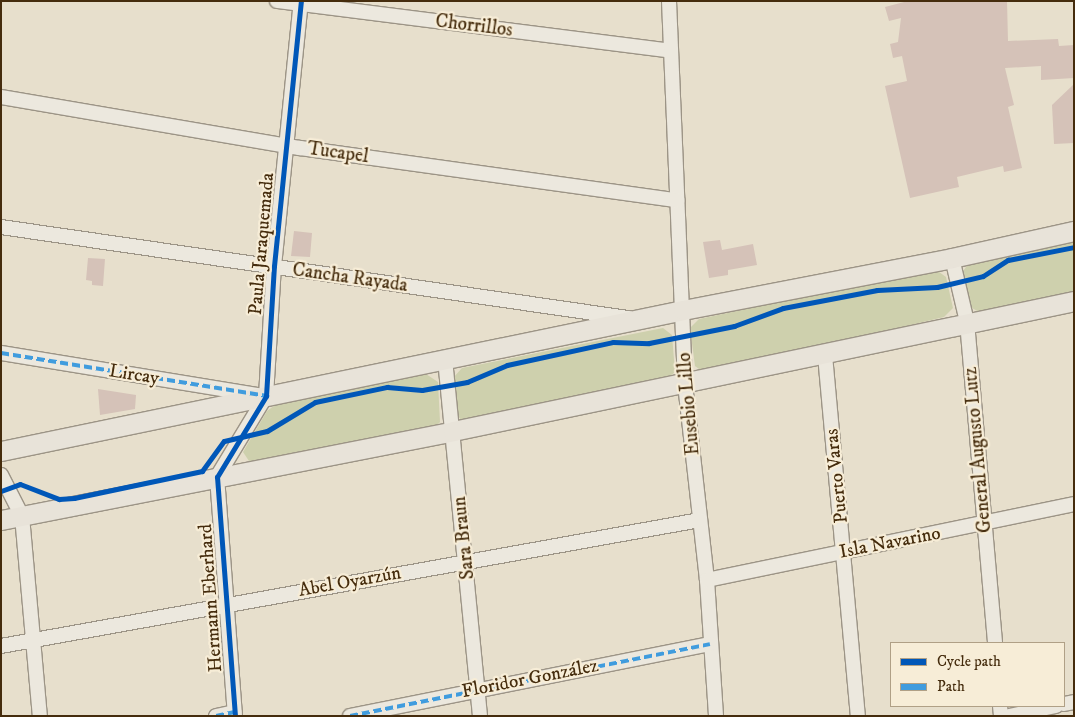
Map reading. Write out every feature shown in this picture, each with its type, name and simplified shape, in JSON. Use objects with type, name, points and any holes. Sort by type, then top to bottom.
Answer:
[{"type":"main road","points":[[1,452],[683,310],[952,258],[1074,230]]},
{"type":"main road","points":[[1,520],[685,384],[825,355],[967,322],[1074,301]]},
{"type":"street","name":"Chorrillos","points":[[277,1],[671,51]]},
{"type":"street","name":"Eusebio Lillo","points":[[669,1],[685,384],[707,580],[716,716]]},
{"type":"street","name":"Paula Jaraquemada","points":[[217,477],[266,396],[274,266],[300,3]]},
{"type":"street","name":"Tucapel","points":[[1,97],[286,145],[677,200]]},
{"type":"street","name":"Cancha Rayada","points":[[1,227],[639,319]]},
{"type":"street","name":"General Augusto Lutz","points":[[952,258],[967,322],[994,642]]},
{"type":"street","name":"Lircay","points":[[1,353],[266,396]]},
{"type":"street","name":"Puerto Varas","points":[[825,355],[858,716]]},
{"type":"street","name":"Sara Braun","points":[[445,360],[480,716]]},
{"type":"street","points":[[1,475],[22,516],[35,640],[40,716]]},
{"type":"street","name":"Hermann Eberhard","points":[[217,477],[235,714]]},
{"type":"street","name":"Isla Navarino","points":[[707,580],[1074,504]]},
{"type":"street","name":"Abel Oyarzún","points":[[1,646],[700,520]]},
{"type":"street","name":"Floridor González","points":[[350,716],[710,644]]},
{"type":"street","points":[[1009,716],[1051,707]]},
{"type":"street","points":[[216,716],[235,714]]},
{"type":"green space","points":[[1074,240],[1074,293],[981,313],[970,307],[963,271],[970,262]]},
{"type":"green space","points":[[935,269],[946,277],[953,308],[944,317],[706,374],[695,366],[690,328],[699,319]]},
{"type":"green space","points":[[663,328],[672,335],[675,372],[664,381],[463,422],[456,414],[453,378],[462,368]]},
{"type":"green space","points":[[426,374],[438,382],[440,422],[432,431],[251,464],[243,452],[267,411],[278,403]]},
{"type":"building","points":[[908,1],[1007,1],[1008,41],[1058,39],[1059,46],[1074,45],[1074,78],[1041,80],[1041,66],[1005,68],[1014,105],[1008,107],[1022,168],[1004,172],[1003,166],[957,177],[959,187],[910,198],[885,86],[907,81],[902,56],[893,58],[890,44],[898,42],[901,18],[889,21],[885,7]]},
{"type":"building","points":[[1074,84],[1074,143],[1054,144],[1052,105]]},
{"type":"building","points":[[294,231],[312,233],[310,257],[291,256]]},
{"type":"building","points":[[720,240],[722,250],[753,244],[757,265],[728,270],[728,275],[709,278],[703,242]]},
{"type":"building","points":[[88,258],[105,259],[103,286],[92,285],[92,281],[86,280]]},
{"type":"building","points":[[98,389],[136,395],[135,409],[100,415]]},
{"type":"marked path","points":[[1,353],[266,396]]},
{"type":"marked path","points":[[350,716],[710,644]]},
{"type":"marked path","points":[[216,716],[235,712]]},
{"type":"cycle path","points":[[235,716],[217,477],[266,396],[274,266],[301,1]]},
{"type":"cycle path","points":[[1,491],[20,484],[59,499],[74,498],[202,471],[224,441],[267,431],[315,402],[387,387],[422,390],[467,382],[507,365],[613,342],[649,343],[734,326],[783,308],[877,290],[937,287],[983,276],[1008,260],[1074,247]]}]
